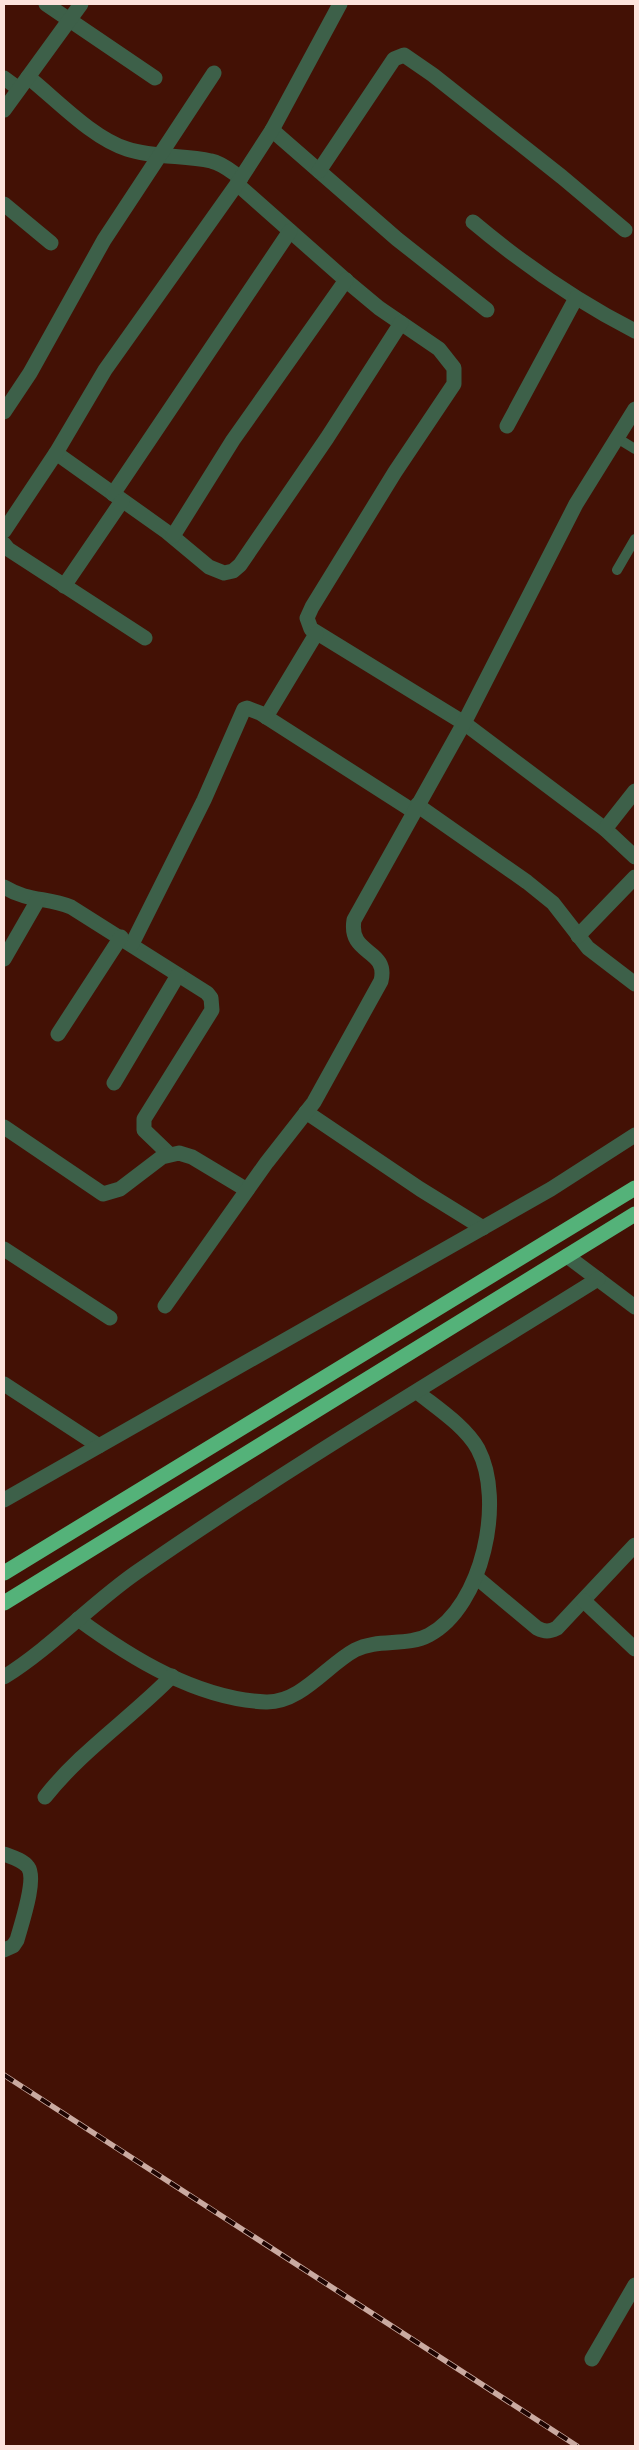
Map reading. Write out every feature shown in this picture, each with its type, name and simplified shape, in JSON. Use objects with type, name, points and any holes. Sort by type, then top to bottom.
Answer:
[{"type":"highway","points":[[4,1573],[635,1188]]},
{"type":"highway","points":[[4,1603],[635,1214]]},
{"type":"street","points":[[46,4],[155,78]]},
{"type":"street","points":[[4,110],[81,4]]},
{"type":"street","points":[[4,531],[56,453],[105,370],[239,181],[272,130],[340,4]]},
{"type":"street","points":[[319,171],[394,59],[404,55],[433,75],[562,177],[625,230]]},
{"type":"street","points":[[4,412],[30,373],[104,240],[214,73]]},
{"type":"street","points":[[4,78],[24,83],[98,134],[128,150],[159,156],[212,161],[239,181],[290,231],[346,280],[401,323],[439,349],[449,359],[454,368],[454,384],[395,472],[312,607],[307,618],[311,629],[316,634],[464,723],[605,829],[635,857]]},
{"type":"street","points":[[272,130],[397,239],[487,310]]},
{"type":"street","points":[[4,204],[51,243]]},
{"type":"street","points":[[473,222],[504,248],[576,298],[635,331]]},
{"type":"street","points":[[64,586],[118,497],[290,231]]},
{"type":"street","points":[[173,536],[233,440],[346,280]]},
{"type":"street","points":[[506,426],[576,298]]},
{"type":"street","points":[[56,453],[173,536],[216,571],[224,573],[233,571],[240,565],[327,438],[401,323]]},
{"type":"street","points":[[164,1306],[247,1190],[306,1112],[381,981],[382,966],[379,960],[358,943],[353,928],[354,920],[464,723],[576,504],[635,409]]},
{"type":"street","points":[[4,544],[64,586],[145,638]]},
{"type":"street","points":[[266,717],[316,634]]},
{"type":"street","points":[[58,1034],[126,941],[204,800],[239,716],[244,709],[248,708],[266,717],[415,808],[527,882],[553,903],[588,948],[635,984]]},
{"type":"street","points":[[605,829],[635,791]]},
{"type":"street","points":[[578,936],[635,877]]},
{"type":"street","points":[[4,887],[28,899],[51,901],[71,907],[207,993],[211,998],[212,1010],[144,1119],[144,1130],[169,1154]]},
{"type":"street","points":[[4,958],[38,900]]},
{"type":"street","points":[[114,1082],[178,975]]},
{"type":"street","points":[[306,1112],[420,1189],[483,1228]]},
{"type":"street","points":[[4,1127],[103,1194],[120,1190],[162,1157],[180,1153],[192,1157],[247,1190]]},
{"type":"street","points":[[5,1498],[551,1189],[635,1135]]},
{"type":"street","points":[[4,1249],[110,1318]]},
{"type":"street","points":[[567,1256],[635,1307]]},
{"type":"street","points":[[4,1677],[44,1650],[78,1619],[136,1572],[320,1452],[598,1280]]},
{"type":"street","points":[[4,1384],[99,1446]]},
{"type":"street","points":[[78,1619],[139,1661],[172,1676],[208,1690],[245,1699],[277,1701],[295,1694],[359,1648],[429,1636],[450,1618],[466,1597],[476,1577],[485,1542],[490,1511],[490,1487],[485,1467],[477,1448],[469,1436],[417,1392]]},
{"type":"street","points":[[476,1577],[543,1631],[558,1628],[635,1545]]},
{"type":"street","points":[[584,1600],[635,1649]]},
{"type":"street","points":[[45,1797],[76,1761],[133,1714],[172,1676]]},
{"type":"street","points":[[4,1854],[22,1862],[28,1867],[31,1881],[17,1940],[13,1946],[4,1950]]},
{"type":"street","points":[[592,2359],[635,2285]]},
{"type":"lane","points":[[617,438],[635,449]]},
{"type":"lane","points":[[617,570],[635,538]]},
{"type":"railway","points":[[4,2075],[577,2446]]}]
